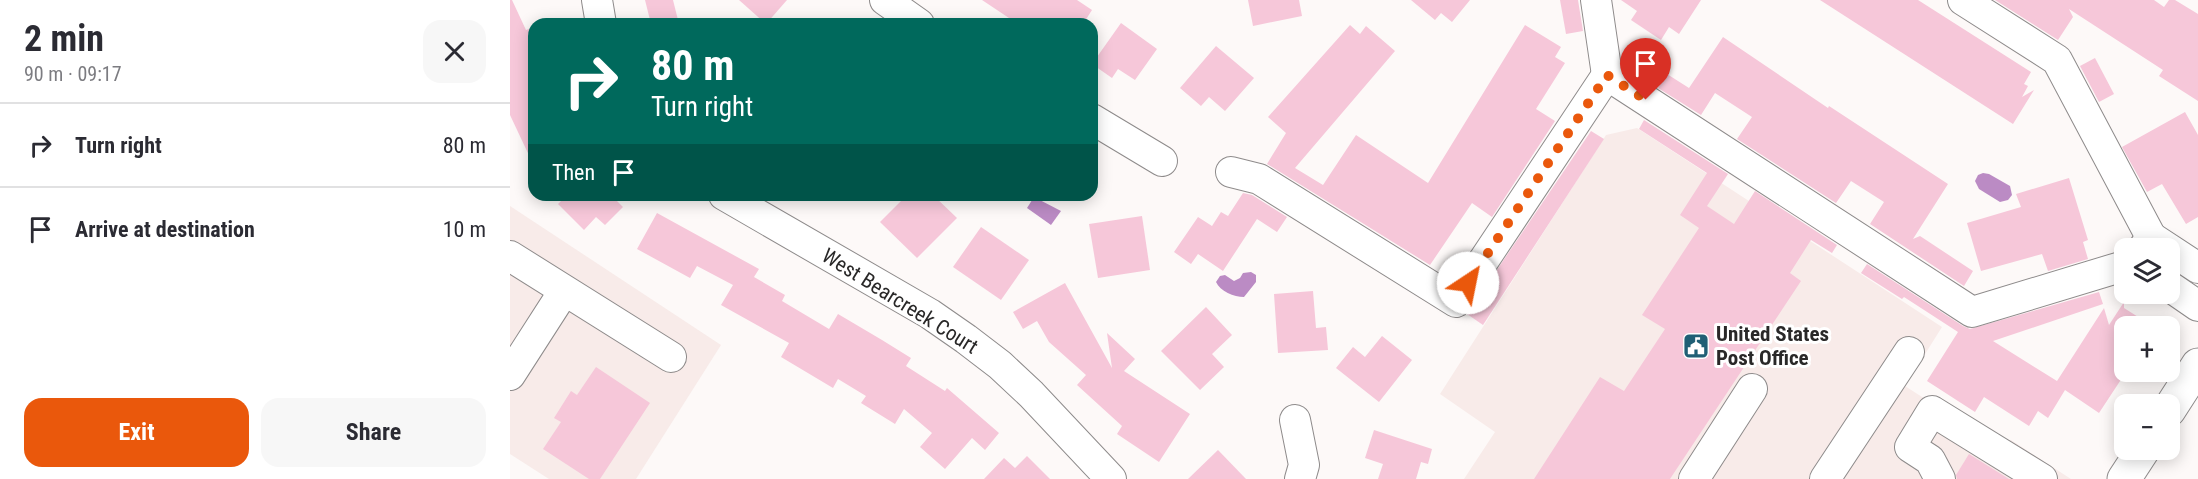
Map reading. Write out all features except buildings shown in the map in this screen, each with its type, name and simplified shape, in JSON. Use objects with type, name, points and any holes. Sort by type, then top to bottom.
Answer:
[{"type":"main road","points":[[2179,394],[2198,365]]},
{"type":"main road","points":[[2124,479],[2136,460]]},
{"type":"street","points":[[597,0],[600,18]]},
{"type":"street","points":[[885,0],[910,18]]},
{"type":"street","points":[[1231,172],[1260,179],[1456,302],[1607,75],[1596,0]]},
{"type":"street","points":[[1963,0],[2057,60],[2145,238]]},
{"type":"street","points":[[1607,75],[1972,312],[2114,269]]},
{"type":"street","points":[[1098,123],[1162,161]]},
{"type":"street","name":"West Bearcreek Court","points":[[734,201],[930,314],[966,339],[1031,394],[1111,479]]},
{"type":"street","points":[[510,256],[671,357]]},
{"type":"street","points":[[2180,259],[2198,268]]},
{"type":"street","points":[[510,375],[564,291]]},
{"type":"street","points":[[2180,294],[2198,306]]},
{"type":"street","points":[[1826,479],[1909,352]]},
{"type":"street","points":[[1694,479],[1752,389]]},
{"type":"street","points":[[1940,479],[1930,460],[1910,447],[1932,411],[2042,479]]},
{"type":"street","points":[[1295,420],[1304,465],[1300,479]]},
{"type":"shaded area","points":[[1637,128],[1942,327],[1905,386],[1992,442],[2011,440],[2071,479],[1464,479],[1495,432],[1440,394],[1606,135]]},
{"type":"shaded area","points":[[1983,173],[2010,186],[2012,195],[2008,200],[2000,202],[1979,189],[1975,181],[1978,175]]},
{"type":"shaded area","points":[[1031,201],[1042,201],[1061,211],[1051,225],[1027,208]]},
{"type":"shaded area","points":[[510,206],[721,345],[636,479],[549,479],[510,454]]},
{"type":"shaded area","points":[[1251,272],[1256,275],[1256,282],[1244,297],[1228,293],[1216,282],[1220,276],[1225,275],[1234,281],[1243,273]]},
{"type":"place","name":"United States Post Office","points":[[1696,346]]},
{"type":"route","points":[[1468,283],[1607,75],[1646,100]]}]
